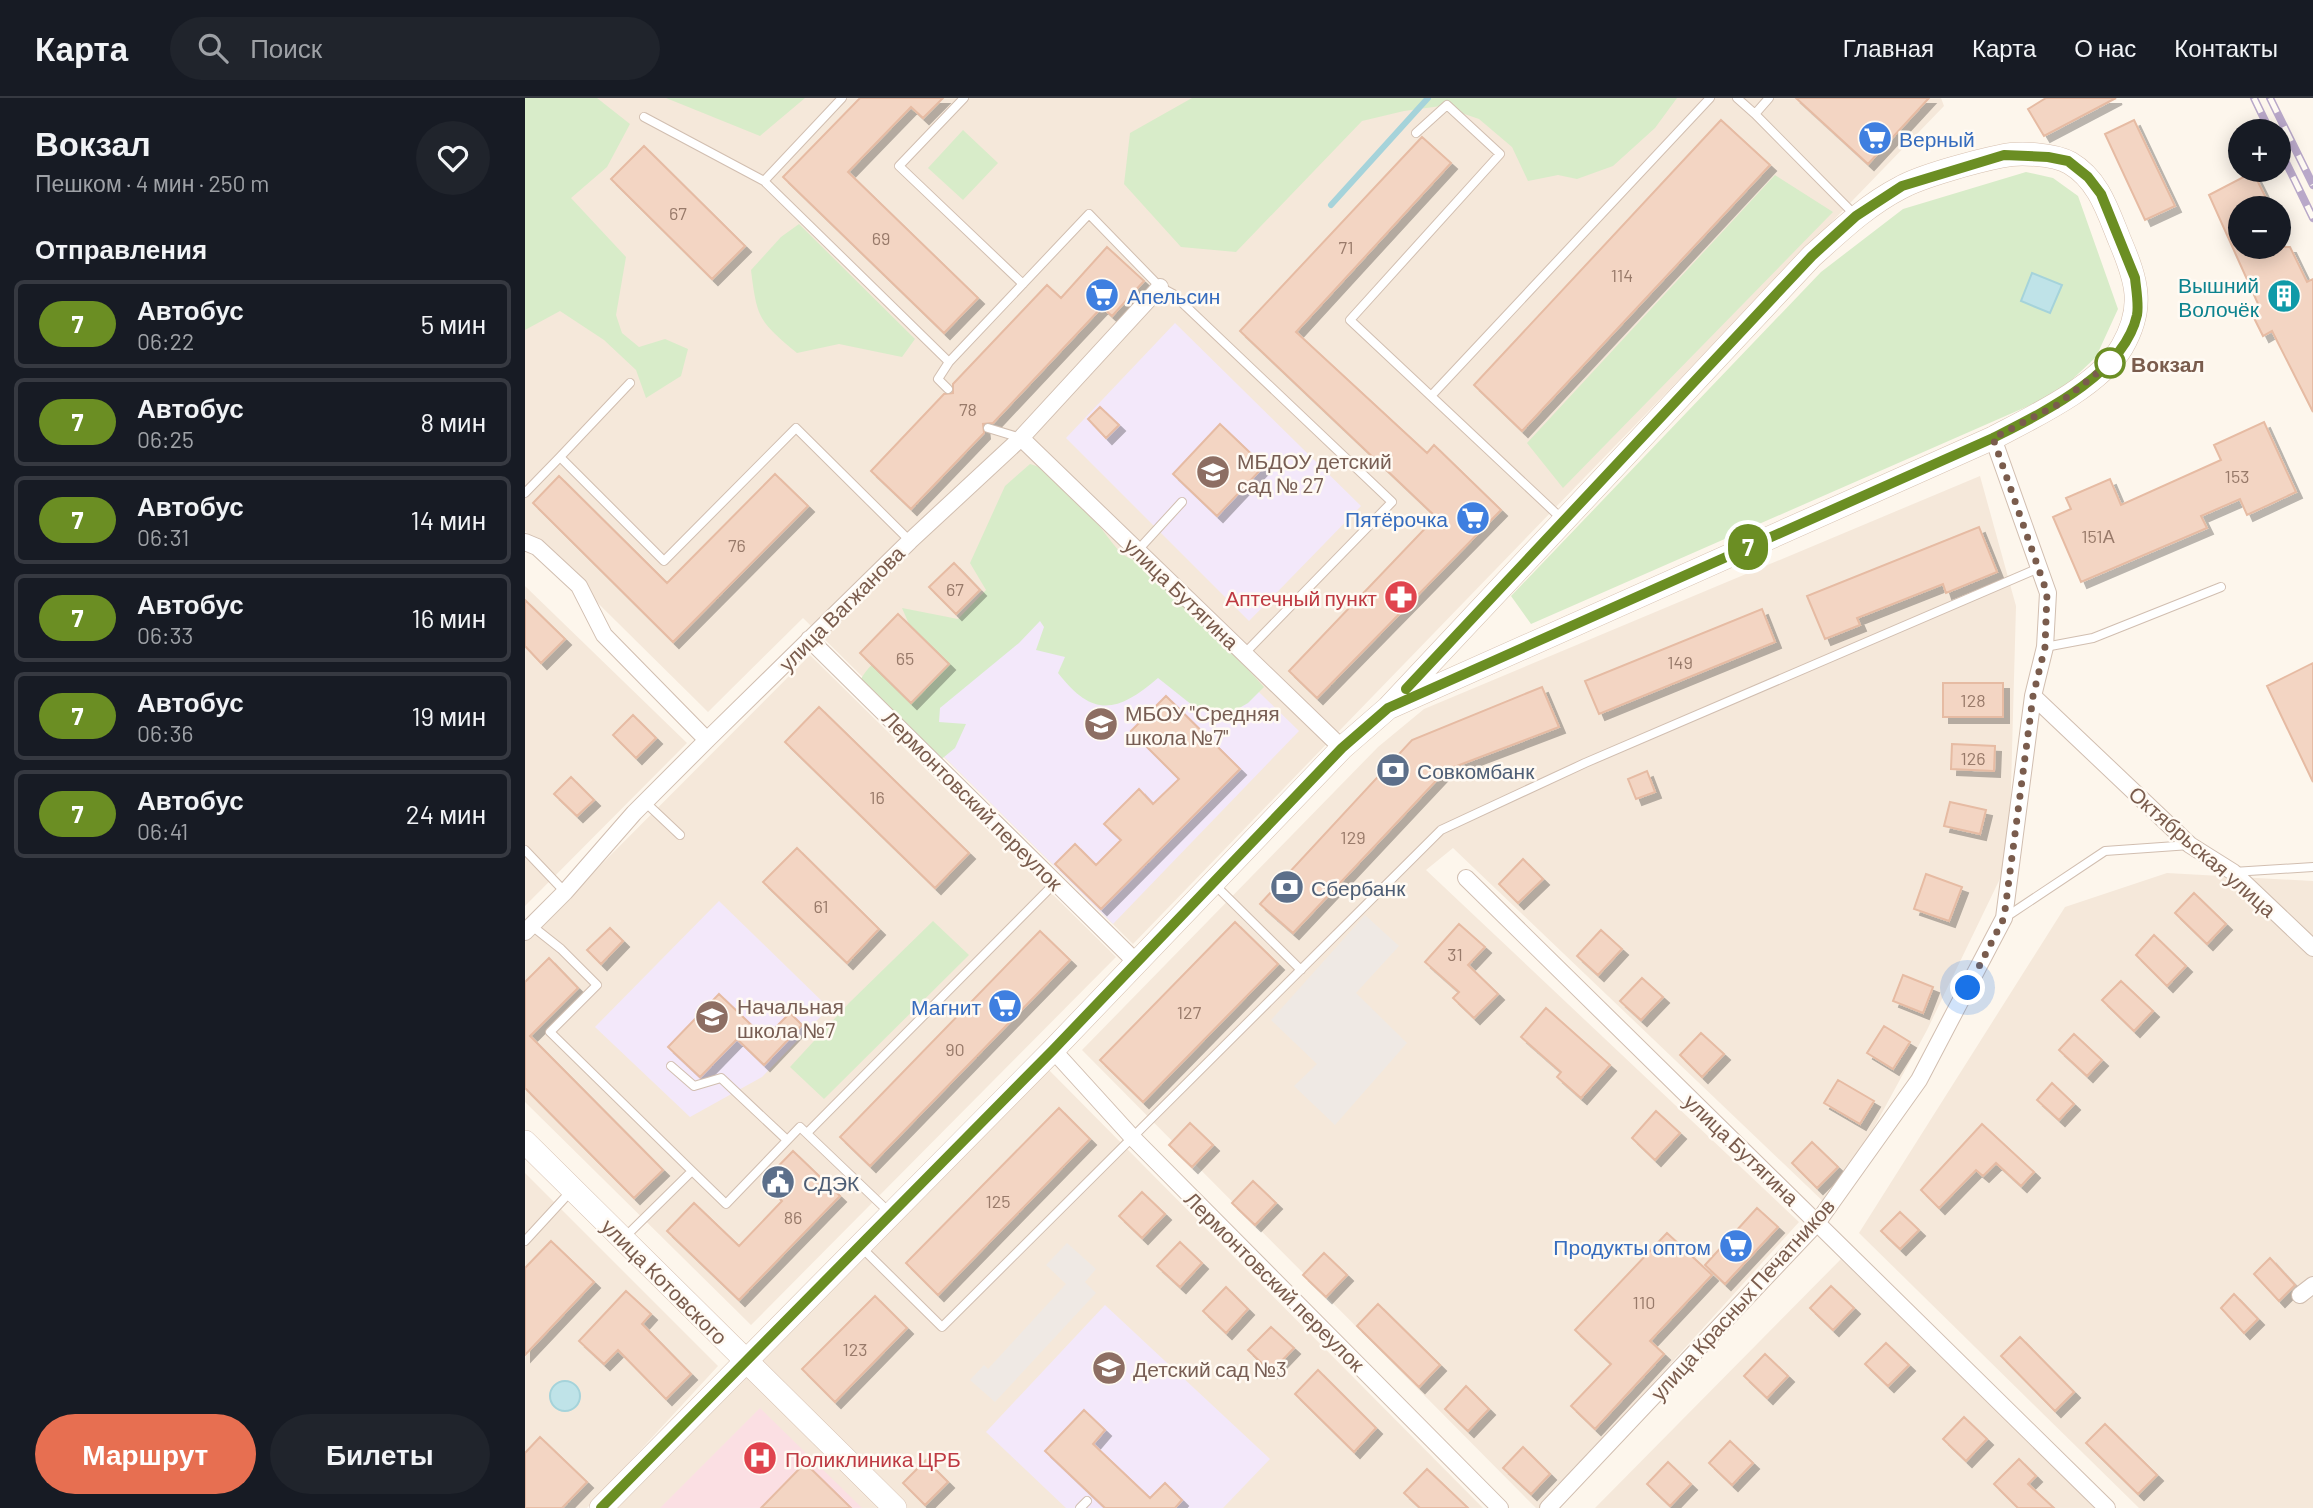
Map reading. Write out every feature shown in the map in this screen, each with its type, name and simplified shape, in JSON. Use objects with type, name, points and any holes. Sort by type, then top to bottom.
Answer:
[{"type":"street","points":[[601,1508],[1053,1050],[1342,748],[1388,708],[1812,256],[1856,216],[1902,186],[2004,155],[2068,161],[2088,177],[2101,194],[2135,278],[2137,315],[2121,348],[2110,363],[2057,405],[1993,438],[1388,708]]},
{"type":"street","name":"улица Вагжанова","points":[[528,929],[565,892],[645,802],[707,740],[910,541],[1021,438],[1160,287]]},
{"type":"street","name":"улица Бутягина","points":[[1021,438],[1342,748]]},
{"type":"street","name":"улица Красных Печатников","points":[[1548,1508],[1817,1223],[1919,1080],[2004,918],[2033,696],[2045,647],[2047,593],[1993,438]]},
{"type":"street","points":[[525,542],[537,547],[579,586],[604,635],[707,740]]},
{"type":"street","name":"Лермонтовский переулок","points":[[810,639],[1136,962]]},
{"type":"street","name":"Октябрьская улица","points":[[2033,696],[2190,845],[2233,872],[2313,948]]},
{"type":"street","name":"улица Бутягина","points":[[1466,878],[2107,1508]]},
{"type":"street","name":"Лермонтовский переулок","points":[[1053,1050],[1133,1138],[1500,1508]]},
{"type":"street","name":"улица Котовского","points":[[525,1142],[895,1508]]},
{"type":"street","points":[[2299,1295],[2313,1284]]},
{"type":"lane","points":[[764,181],[842,98]]},
{"type":"lane","points":[[964,98],[899,166],[1023,284]]},
{"type":"lane","points":[[1430,396],[1710,98]]},
{"type":"lane","points":[[1737,98],[1856,216]]},
{"type":"lane","points":[[1755,114],[1769,98]]},
{"type":"lane","points":[[1416,133],[1447,105],[1500,154],[1350,320],[1563,521]]},
{"type":"lane","points":[[645,117],[764,181],[949,362]]},
{"type":"lane","points":[[948,389],[939,379],[949,362],[1089,214],[1160,287],[1173,295],[1392,502],[1245,653]]},
{"type":"lane","points":[[525,493],[630,383]]},
{"type":"lane","points":[[560,457],[664,561],[796,428],[910,541]]},
{"type":"lane","points":[[988,428],[1021,438]]},
{"type":"lane","points":[[1138,550],[1182,502]]},
{"type":"lane","points":[[860,1246],[942,1327],[1441,830],[1585,763],[2039,568]]},
{"type":"lane","points":[[2045,647],[2093,638],[2221,587]]},
{"type":"lane","points":[[645,802],[680,835]]},
{"type":"lane","points":[[2004,918],[2105,851],[2190,845]]},
{"type":"lane","points":[[525,850],[565,892]]},
{"type":"lane","points":[[2233,872],[2313,867]]},
{"type":"lane","points":[[808,1132],[1056,882]]},
{"type":"lane","points":[[1213,882],[1301,970]]},
{"type":"lane","points":[[528,929],[561,948],[597,985],[550,1032],[726,1204],[800,1127],[891,1213]]},
{"type":"lane","points":[[671,1066],[694,1086],[721,1078],[787,1140]]},
{"type":"lane","points":[[624,1239],[692,1171]]},
{"type":"lane","points":[[525,1241],[573,1189]]},
{"type":"lane","points":[[1080,1508],[1087,1501]]},
{"type":"shaded area","points":[[575,98],[1941,98],[1944,106],[1133,944],[803,618],[708,712],[525,531],[525,148]]},
{"type":"shaded area","name":"МБДОУ детский сад № 27","points":[[1175,323],[1361,506],[1249,621],[1066,438]]},
{"type":"shaded area","points":[[1980,476],[2016,606],[2009,860],[1927,1030],[1830,1208],[1453,848],[1426,870],[1799,1222],[1540,1508],[1536,1508],[1082,1050],[1378,747],[1424,709]]},
{"type":"shaded area","name":"МБОУ \"Средняя школа №7\"","points":[[1090,528],[1299,731],[1113,924],[904,717]]},
{"type":"shaded area","points":[[525,586],[687,743],[525,906]]},
{"type":"shaded area","points":[[810,655],[1116,957],[751,1325],[525,1102],[525,941]]},
{"type":"shaded area","points":[[2167,873],[2313,881],[2313,1508],[2139,1508],[1859,1233],[2065,907]]},
{"type":"shaded area","name":"Начальная школа №7","points":[[719,901],[829,1008],[762,1077],[690,1117],[595,1027]]},
{"type":"shaded area","points":[[1365,915],[1399,946],[1356,993],[1407,1043],[1335,1125],[1294,1086],[1317,1064],[1271,1020]]},
{"type":"shaded area","points":[[1047,1068],[1483,1508],[904,1508],[757,1362]]},
{"type":"shaded area","points":[[525,1173],[718,1366],[587,1508],[525,1508]]},
{"type":"shaded area","points":[[1067,1243],[1096,1269],[1085,1282],[1096,1293],[995,1402],[970,1380],[984,1365],[988,1369],[1066,1284],[1046,1265]]},
{"type":"shaded area","points":[[1841,1259],[2098,1508],[1595,1508]]},
{"type":"shaded area","name":"Детский сад №3","points":[[1105,1305],[1270,1459],[1223,1508],[1066,1508],[986,1432]]},
{"type":"shaded area","points":[[745,1368],[887,1508],[610,1508]]},
{"type":"shaded area","name":"Поликлиника ЦРБ","points":[[760,1408],[862,1508],[660,1508]]},
{"type":"green space","points":[[525,98],[597,98],[630,124],[607,167],[571,198],[626,257],[616,315],[622,333],[639,347],[665,339],[688,349],[681,376],[646,398],[636,370],[604,340],[560,311],[525,330]]},
{"type":"green space","points":[[666,98],[805,98],[760,136]]},
{"type":"green space","points":[[1192,98],[1677,98],[1655,128],[1613,166],[1577,179],[1558,175],[1528,181],[1512,147],[1479,119],[1441,106],[1362,121],[1236,252],[1181,247],[1124,184],[1130,133]]},
{"type":"green space","points":[[963,130],[998,163],[963,200],[928,168]]},
{"type":"green space","points":[[2026,172],[2053,178],[2078,196],[2118,309],[2096,357],[2058,393],[1531,624],[1511,596],[1821,272],[1903,209]]},
{"type":"green space","points":[[1775,175],[1833,212],[1563,488],[1527,443]]},
{"type":"green space","points":[[799,224],[915,339],[902,357],[839,344],[797,353],[767,326],[755,299],[751,270],[781,237]]},
{"type":"green space","points":[[1030,464],[1044,469],[1069,488],[1120,552],[1143,565],[1159,579],[1191,608],[1235,655],[1264,687],[1248,703],[1222,718],[1192,705],[1158,678],[1118,704],[1094,704],[1071,688],[1058,673],[1065,657],[1036,650],[1044,627],[1040,621],[1019,643],[940,708],[939,722],[966,724],[955,748],[938,762],[859,683],[869,667],[912,631],[902,608],[958,619],[986,590],[970,563],[1005,486]]},
{"type":"green space","points":[[933,921],[969,955],[824,1099],[790,1067],[849,1003]]},
{"type":"water","points":[[2032,273],[2062,285],[2050,313],[2021,301]]},
{"type":"water","points":[[565,1381],[571,1382],[579,1390],[579,1402],[571,1410],[565,1411],[559,1410],[551,1402],[550,1396],[551,1390],[559,1382]]},
{"type":"building","points":[[860,98],[943,98],[923,118],[911,107],[848,172],[978,298],[944,333],[783,177]]},
{"type":"building","points":[[1796,98],[1929,98],[1868,164]]},
{"type":"building","points":[[2046,98],[2116,98],[2044,136],[2028,109]]},
{"type":"building","points":[[1721,120],[1770,165],[1522,431],[1474,385]]},
{"type":"building","points":[[2134,120],[2175,206],[2145,220],[2105,134]]},
{"type":"building","points":[[1422,137],[1451,163],[1296,332],[1427,453],[1434,445],[1501,510],[1317,698],[1289,671],[1436,517],[1240,331]]},
{"type":"building","points":[[644,146],[745,246],[712,279],[611,179]]},
{"type":"building","name":"Вышний Волочёк","points":[[2234,182],[2258,182],[2265,196],[2228,196],[2228,237],[2209,195]]},
{"type":"building","points":[[1107,247],[1144,281],[1112,316],[1102,307],[993,423],[983,424],[984,433],[911,509],[871,471],[944,394],[953,393],[953,384],[1047,285],[1061,298]]},
{"type":"building","name":"Вышний Волочёк","points":[[2291,249],[2307,282],[2313,279],[2313,412],[2272,331],[2263,336],[2250,310],[2259,306],[2238,259],[2291,259]]},
{"type":"building","points":[[1100,407],[1119,425],[1106,438],[1088,419]]},
{"type":"building","points":[[2264,422],[2296,492],[2247,515],[2240,499],[2201,516],[2207,528],[2081,582],[2053,517],[2071,509],[2066,498],[2110,479],[2121,505],[2221,460],[2214,445]]},
{"type":"building","points":[[1220,424],[1264,466],[1217,516],[1173,474]]},
{"type":"building","points":[[775,474],[808,506],[673,642],[533,503],[559,476],[667,583]]},
{"type":"building","points":[[1979,527],[1997,572],[1946,593],[1943,584],[1857,618],[1860,625],[1825,639],[1807,596]]},
{"type":"building","points":[[954,563],[980,590],[956,614],[929,587]]},
{"type":"building","points":[[525,600],[565,639],[541,663],[525,646]]},
{"type":"building","points":[[1762,609],[1775,642],[1599,714],[1585,681]]},
{"type":"building","points":[[898,614],[949,664],[911,703],[860,653]]},
{"type":"building","points":[[2313,663],[2313,782],[2267,686]]},
{"type":"building","points":[[1943,683],[2003,683],[2003,717],[1943,717]]},
{"type":"building","points":[[1542,687],[1559,727],[1446,770],[1293,933],[1260,904],[1412,740]]},
{"type":"building","points":[[1166,696],[1240,769],[1101,909],[1055,864],[1075,844],[1096,865],[1121,840],[1104,824],[1139,789],[1153,804],[1179,779],[1131,731]]},
{"type":"building","points":[[819,707],[969,853],[935,888],[785,742]]},
{"type":"building","points":[[633,715],[656,738],[636,758],[613,735]]},
{"type":"building","points":[[1952,744],[1995,746],[1994,771],[1951,769]]},
{"type":"building","points":[[1647,771],[1655,792],[1636,799],[1628,779]]},
{"type":"building","points":[[571,777],[594,800],[577,816],[554,794]]},
{"type":"building","points":[[1950,802],[1986,810],[1980,834],[1944,826]]},
{"type":"building","points":[[797,848],[879,929],[847,963],[763,882]]},
{"type":"building","points":[[1523,859],[1543,879],[1518,903],[1499,884]]},
{"type":"building","points":[[1926,874],[1962,887],[1949,921],[1914,909]]},
{"type":"building","points":[[2194,893],[2226,924],[2207,944],[2175,913]]},
{"type":"building","points":[[1235,922],[1278,964],[1143,1102],[1100,1060]]},
{"type":"building","points":[[1459,924],[1485,947],[1468,965],[1498,994],[1474,1018],[1453,998],[1459,992],[1425,962]]},
{"type":"building","points":[[610,928],[623,941],[601,964],[587,950]]},
{"type":"building","points":[[1601,930],[1622,949],[1598,975],[1577,956]]},
{"type":"building","points":[[1040,931],[1070,960],[870,1166],[840,1137]]},
{"type":"building","points":[[2154,935],[2186,966],[2167,986],[2136,955]]},
{"type":"building","points":[[549,958],[578,988],[530,1036],[663,1170],[634,1198],[525,1088],[525,982]]},
{"type":"building","points":[[1903,975],[1933,987],[1923,1013],[1893,1001]]},
{"type":"building","points":[[1642,978],[1663,997],[1641,1020],[1620,1001]]},
{"type":"building","points":[[2121,981],[2153,1011],[2134,1031],[2102,1000]]},
{"type":"building","points":[[719,994],[765,1038],[790,1013],[802,1025],[764,1065],[737,1039],[700,1077],[668,1047]]},
{"type":"building","points":[[1546,1008],[1610,1065],[1581,1098],[1557,1077],[1561,1072],[1521,1037]]},
{"type":"building","points":[[1884,1026],[1910,1042],[1893,1069],[1867,1053]]},
{"type":"building","points":[[1701,1033],[1724,1054],[1702,1077],[1680,1055]]},
{"type":"building","points":[[2074,1034],[2102,1060],[2087,1076],[2059,1050]]},
{"type":"building","points":[[1838,1080],[1874,1101],[1860,1124],[1824,1103]]},
{"type":"building","points":[[2052,1083],[2074,1104],[2059,1120],[2037,1100]]},
{"type":"building","points":[[1059,1108],[1090,1139],[938,1295],[906,1263]]},
{"type":"building","points":[[1656,1111],[1680,1133],[1655,1160],[1632,1138]]},
{"type":"building","points":[[1190,1123],[1213,1145],[1192,1167],[1169,1145]]},
{"type":"building","points":[[1982,1124],[2034,1172],[2021,1186],[1996,1163],[1983,1176],[1976,1170],[1939,1208],[1921,1190]]},
{"type":"building","points":[[1812,1142],[1838,1167],[1817,1188],[1792,1163]]},
{"type":"building","points":[[793,1151],[840,1196],[739,1300],[667,1231],[694,1203],[739,1246],[782,1201],[763,1182]]},
{"type":"building","points":[[1253,1181],[1276,1203],[1255,1225],[1232,1203]]},
{"type":"building","points":[[1142,1192],[1165,1214],[1142,1238],[1119,1216]]},
{"type":"building","points":[[1757,1208],[1778,1227],[1725,1284],[1705,1265]]},
{"type":"building","points":[[1900,1212],[1919,1230],[1900,1249],[1881,1231]]},
{"type":"building","points":[[1667,1233],[1712,1275],[1650,1341],[1664,1354],[1595,1429],[1571,1406],[1611,1364],[1575,1330]]},
{"type":"building","points":[[551,1241],[594,1282],[525,1355],[525,1268]]},
{"type":"building","points":[[1180,1242],[1202,1263],[1180,1287],[1157,1266]]},
{"type":"building","points":[[1324,1253],[1347,1275],[1326,1297],[1303,1275]]},
{"type":"building","points":[[2270,1258],[2295,1285],[2279,1301],[2254,1274]]},
{"type":"building","points":[[1831,1286],[1854,1308],[1833,1330],[1810,1308]]},
{"type":"building","points":[[1226,1287],[1248,1309],[1226,1333],[1203,1311]]},
{"type":"building","points":[[626,1291],[651,1314],[642,1324],[691,1374],[666,1399],[618,1350],[604,1364],[579,1341]]},
{"type":"building","points":[[2234,1294],[2258,1319],[2244,1333],[2221,1308]]},
{"type":"building","points":[[875,1296],[907,1328],[835,1402],[802,1369]]},
{"type":"building","points":[[1378,1304],[1440,1365],[1419,1387],[1357,1326]]},
{"type":"building","points":[[1271,1327],[1294,1348],[1271,1372],[1248,1350]]},
{"type":"building","points":[[2020,1337],[2074,1392],[2055,1411],[2001,1356]]},
{"type":"building","points":[[1886,1343],[1909,1365],[1888,1386],[1865,1364]]},
{"type":"building","points":[[1765,1354],[1788,1376],[1767,1398],[1744,1376]]},
{"type":"building","points":[[1318,1370],[1376,1428],[1354,1452],[1295,1394]]},
{"type":"building","points":[[1466,1386],[1489,1409],[1468,1431],[1445,1409]]},
{"type":"building","points":[[1084,1410],[1105,1430],[1093,1444],[1150,1498],[1165,1483],[1182,1500],[1175,1508],[1105,1508],[1045,1451]]},
{"type":"building","points":[[1964,1417],[1987,1439],[1966,1461],[1943,1439]]},
{"type":"building","points":[[2105,1424],[2157,1475],[2138,1494],[2086,1443]]},
{"type":"building","points":[[540,1437],[587,1482],[562,1508],[525,1508],[525,1453]]},
{"type":"building","points":[[1730,1441],[1753,1463],[1732,1485],[1709,1463]]},
{"type":"building","points":[[1523,1447],[1550,1474],[1531,1494],[1503,1468]]},
{"type":"building","points":[[2019,1459],[2036,1476],[2028,1484],[2054,1508],[2018,1508],[1994,1484]]},
{"type":"building","points":[[926,1460],[948,1482],[925,1505],[903,1483]]},
{"type":"building","points":[[1668,1462],[1691,1484],[1670,1506],[1647,1484]]},
{"type":"building","points":[[805,1463],[851,1508],[761,1508]]},
{"type":"building","points":[[1427,1469],[1468,1508],[1420,1508],[1404,1493]]},
{"type":"waterway","points":[[1331,205],[1428,98]]},
{"type":"railway","points":[[2254,98],[2264,119]]},
{"type":"railway","points":[[2270,98],[2313,185]]},
{"type":"railway","points":[[2291,173],[2313,218]]},
{"type":"bus line","name":"7","points":[[601,1508],[1053,1050],[1342,748],[1388,708],[1993,438],[2057,405],[2110,363],[2121,348],[2137,315],[2136,288],[2135,278],[2101,194],[2088,177],[2068,161],[2048,157],[2004,155],[1902,186],[1856,216],[1812,256],[1406,689]]},
{"type":"place","name":"Верный","points":[[1875,138]]},
{"type":"place","name":"Апельсин","points":[[1102,295]]},
{"type":"place","name":"Вышний Волочёк","points":[[2284,296]]},
{"type":"place","name":"Вокзал","points":[[2110,363]]},
{"type":"place","name":"МБДОУ детский сад № 27","points":[[1213,472]]},
{"type":"place","name":"Пятёрочка","points":[[1473,518]]},
{"type":"place","name":"Аптечный пункт","points":[[1401,597]]},
{"type":"place","name":"МБОУ \"Средняя школа №7\"","points":[[1101,724]]},
{"type":"place","name":"Совкомбанк","points":[[1393,770]]},
{"type":"place","name":"Сбербанк","points":[[1287,887]]},
{"type":"place","name":"Магнит","points":[[1005,1006]]},
{"type":"place","name":"Начальная школа №7","points":[[712,1017]]},
{"type":"place","name":"СДЭК","points":[[778,1182]]},
{"type":"place","name":"Продукты оптом","points":[[1736,1246]]},
{"type":"place","name":"Детский сад №3","points":[[1109,1368]]},
{"type":"place","name":"Поликлиника ЦРБ","points":[[760,1458]]},
{"type":"route","points":[[1968,988],[2004,918],[2033,696],[2045,647],[2047,593],[1993,438],[2057,405],[2110,363]]}]
